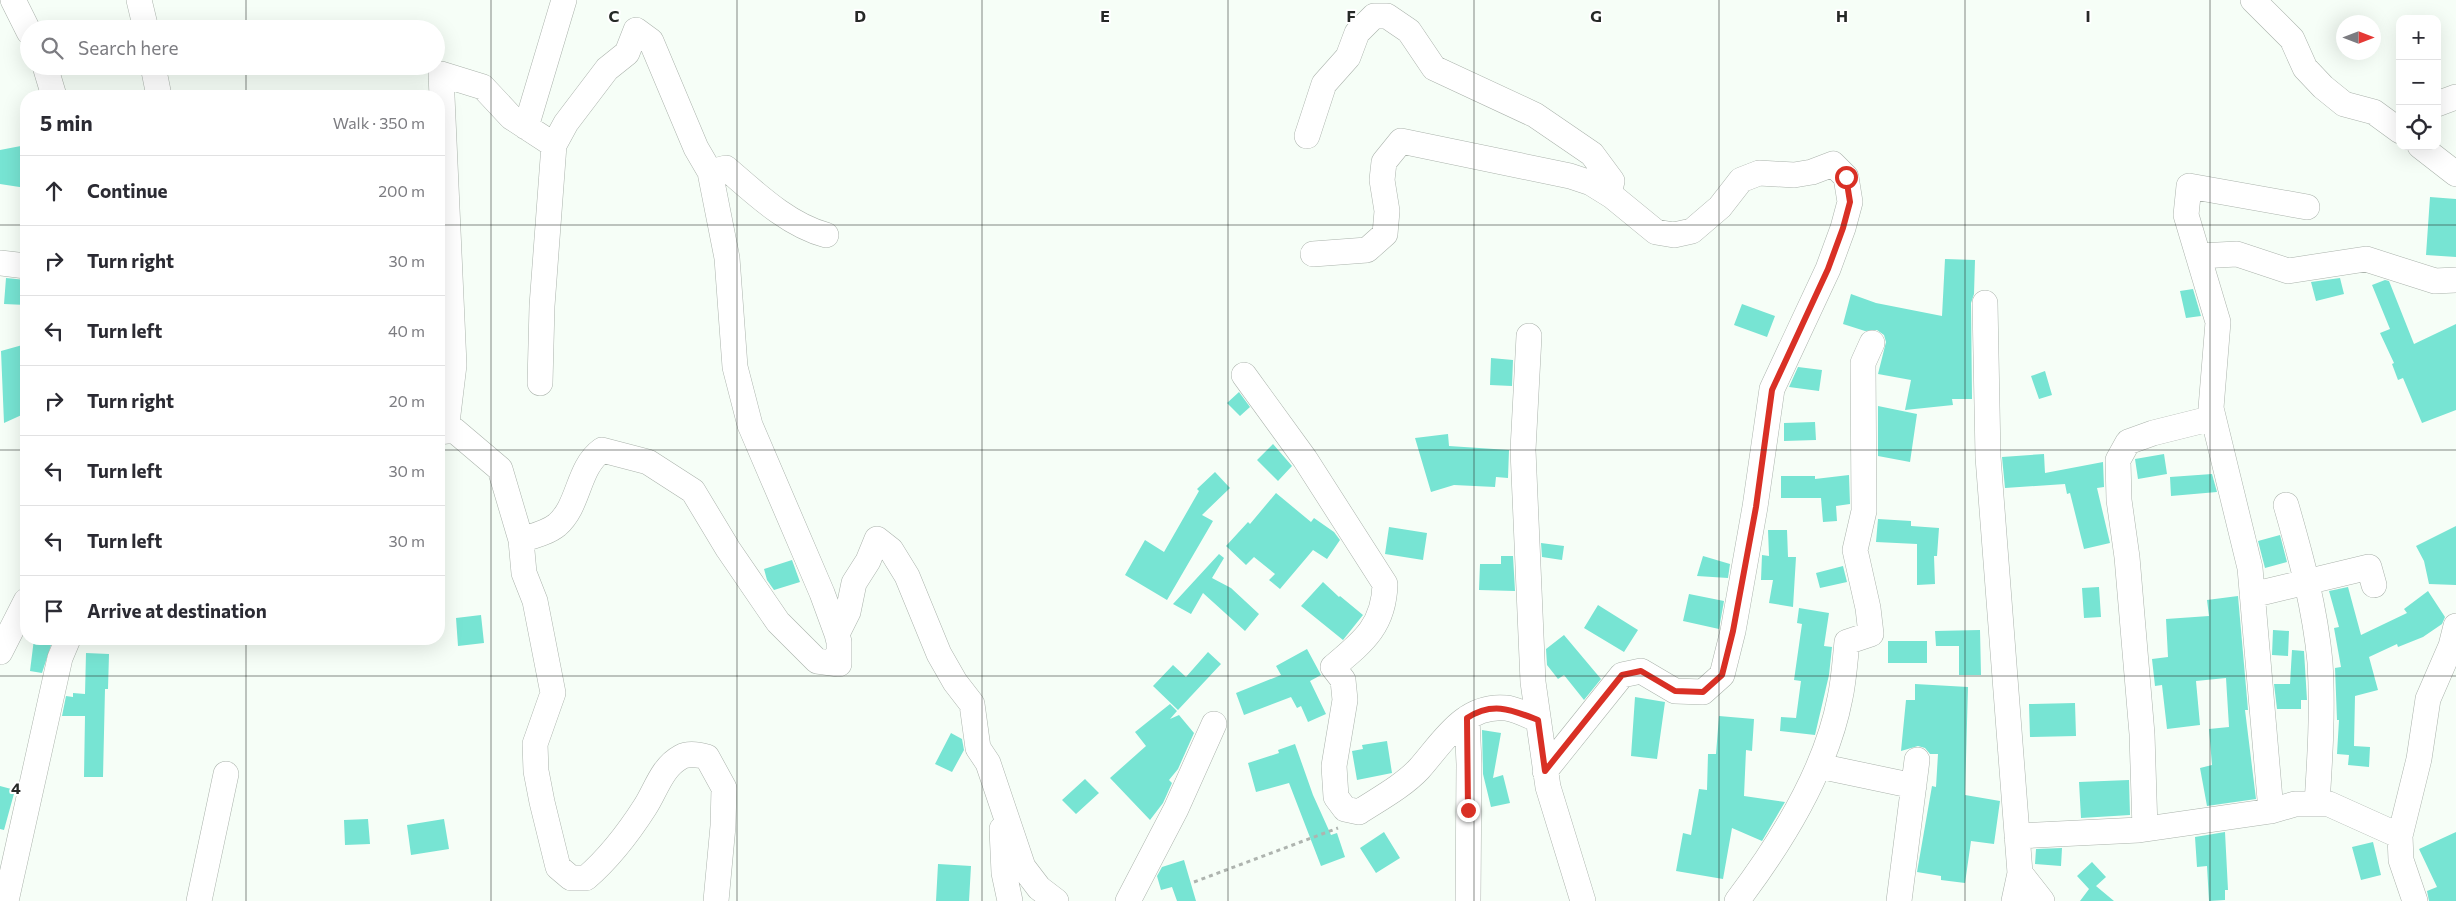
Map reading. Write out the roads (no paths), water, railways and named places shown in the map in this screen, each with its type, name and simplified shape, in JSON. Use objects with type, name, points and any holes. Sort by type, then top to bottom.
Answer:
[{"type":"street","points":[[13,0],[23,20]]},
{"type":"street","points":[[139,0],[144,20]]},
{"type":"street","points":[[526,127],[564,0]]},
{"type":"street","points":[[2253,0],[2292,39],[2305,68],[2323,88],[2344,104],[2374,112],[2396,123]]},
{"type":"street","points":[[1307,136],[1324,84],[1348,58],[1357,32],[1374,16],[1387,16],[1409,31],[1434,68],[1535,115],[1592,154],[1612,181],[1609,194]]},
{"type":"street","points":[[521,540],[538,535],[557,525],[570,506],[591,458],[602,450],[648,462],[694,491],[728,549],[778,622],[817,661],[839,664],[839,642],[822,593],[750,425],[735,367],[727,258],[710,172],[696,148],[651,41],[636,30],[627,53],[607,69],[566,123],[554,145],[542,306],[540,383]]},
{"type":"street","points":[[48,75],[52,90]]},
{"type":"street","points":[[155,75],[158,90]]},
{"type":"street","points":[[441,75],[442,90]]},
{"type":"street","points":[[444,75],[483,88],[511,117],[554,145]]},
{"type":"street","points":[[2441,103],[2456,97]]},
{"type":"street","points":[[1313,254],[1368,250],[1385,234],[1387,211],[1382,180],[1384,162],[1401,141],[1570,176],[1591,183],[1609,194],[1656,232],[1674,235],[1692,230],[1720,207],[1741,180],[1759,173],[1794,175],[1812,172],[1833,164],[1846,177],[1850,202],[1843,228],[1828,269],[1772,390],[1756,507],[1733,631],[1722,675],[1703,692],[1675,691],[1641,671],[1622,675],[1545,771]]},
{"type":"street","points":[[2425,150],[2456,174]]},
{"type":"street","points":[[445,163],[454,364],[445,415]]},
{"type":"street","points":[[710,172],[726,168],[764,200],[814,232],[826,235]]},
{"type":"street","points":[[2271,811],[2250,568],[2210,408],[2218,322],[2186,215],[2189,186],[2307,207]]},
{"type":"street","points":[[2199,256],[2237,254],[2288,271],[2366,259],[2435,281],[2456,280]]},
{"type":"street","points":[[0,263],[20,265]]},
{"type":"street","points":[[1986,303],[1988,458],[2020,873],[2014,901]]},
{"type":"street","points":[[1529,336],[1523,450],[1533,682],[1548,788],[1583,901]]},
{"type":"street","points":[[1737,901],[1770,857],[1819,766],[1840,700],[1847,642],[1871,634],[1868,608],[1855,550],[1864,511],[1863,363],[1872,343]]},
{"type":"street","points":[[1244,375],[1305,459],[1386,584],[1384,605],[1378,622],[1359,646],[1333,667],[1343,680],[1345,700],[1334,766],[1336,797],[1345,809],[1359,812],[1417,770],[1450,730],[1480,710],[1507,708],[1538,720]]},
{"type":"street","points":[[2145,829],[2142,734],[2127,558],[2119,500],[2118,460],[2128,442],[2153,433],[2213,418]]},
{"type":"street","points":[[445,432],[454,430],[500,469],[521,540],[524,573],[535,601],[553,693],[535,744],[536,762],[558,867],[571,878],[586,878],[599,866],[645,807],[662,776],[673,763],[682,756],[698,754],[708,757],[724,788],[722,844],[716,901]]},
{"type":"street","points":[[2286,505],[2307,581],[2320,662],[2321,739],[2317,804]]},
{"type":"street","points":[[837,634],[848,612],[854,583],[868,561],[877,539],[891,550],[907,576],[939,654],[955,682],[972,704],[978,748],[988,763],[1023,867],[1038,888],[1056,901]]},
{"type":"street","points":[[2252,595],[2369,567],[2374,585]]},
{"type":"street","points":[[0,650],[20,612]]},
{"type":"street","points":[[2415,901],[2402,860],[2400,836],[2419,759],[2428,699],[2454,642]]},
{"type":"street","points":[[6,901],[60,658],[65,645]]},
{"type":"street","points":[[1467,718],[1469,764],[1468,901]]},
{"type":"street","points":[[1128,901],[1176,809],[1214,724]]},
{"type":"street","points":[[1899,901],[1917,760]]},
{"type":"street","points":[[1819,766],[1914,786]]},
{"type":"street","points":[[199,901],[226,774]]},
{"type":"street","points":[[2016,836],[2145,829],[2271,811],[2295,804],[2329,804],[2400,836]]},
{"type":"street","points":[[1005,814],[1001,836],[1004,873],[1010,901]]},
{"type":"street","points":[[2020,873],[2042,901]]}]
